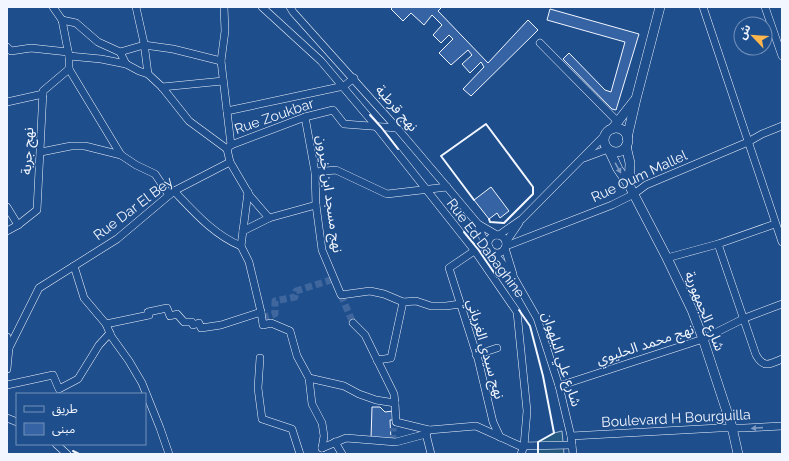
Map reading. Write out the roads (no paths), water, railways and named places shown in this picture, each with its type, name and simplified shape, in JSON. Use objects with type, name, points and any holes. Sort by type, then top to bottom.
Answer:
[{"type":"main road","points":[[636,99],[604,140],[608,149],[616,152],[620,151],[627,142],[636,99],[660,7]]},
{"type":"main road","points":[[612,128],[625,132],[630,163],[629,185]]},
{"type":"main road","name":"شارع الجمهورية","points":[[608,149],[634,194],[692,310],[732,428],[738,454]]},
{"type":"street","points":[[53,7],[62,20],[69,69],[121,155]]},
{"type":"street","points":[[136,7],[148,74]]},
{"type":"street","points":[[224,7],[225,31],[222,62],[230,162],[248,192],[269,218]]},
{"type":"street","name":"Rue Ed Dabaghine","points":[[262,7],[321,60],[376,126],[475,251],[517,312],[527,411],[524,446],[521,454]]},
{"type":"street","name":"نهج قرطبة","points":[[286,7],[291,9],[354,78],[478,224]]},
{"type":"street","points":[[703,7],[782,242]]},
{"type":"street","points":[[765,7],[782,56]]},
{"type":"street","points":[[62,20],[76,23],[98,42],[120,52],[126,64]]},
{"type":"street","points":[[489,247],[489,240],[493,236],[498,235],[522,219],[612,128],[540,43]]},
{"type":"street","points":[[120,52],[144,45],[173,49],[222,62]]},
{"type":"street","points":[[7,47],[11,51],[31,48],[126,64],[148,74],[162,87],[189,121],[229,147]]},
{"type":"street","points":[[7,102],[43,94],[43,91],[69,69]]},
{"type":"street","points":[[227,111],[342,86],[354,78]]},
{"type":"street","points":[[162,87],[223,81]]},
{"type":"street","name":"نهج جربة","points":[[7,230],[18,225],[37,210],[43,94]]},
{"type":"street","name":"Rue Zoukbar","points":[[229,147],[305,117],[333,110],[344,124],[398,128]]},
{"type":"street","name":"نهج مسجد ابن خيرون","points":[[305,117],[316,172],[316,205],[322,250],[340,295],[370,291],[384,294],[403,302]]},
{"type":"street","name":"Rue Oum Mallel","points":[[505,245],[612,205],[634,194],[646,185],[782,126]]},
{"type":"street","points":[[41,152],[71,146],[85,146],[121,155],[136,165],[155,174],[171,193],[200,218],[228,240],[241,246]]},
{"type":"street","points":[[582,159],[608,149]]},
{"type":"street","name":"Rue Dar El Bey","points":[[9,348],[39,288],[117,239],[171,193],[230,162]]},
{"type":"street","points":[[316,172],[336,170],[387,194],[447,187]]},
{"type":"street","points":[[248,192],[241,246],[249,262],[263,325],[271,323],[290,331],[297,356],[309,378],[312,404],[322,423],[324,436],[322,448],[346,438],[396,442],[428,432],[476,426],[520,446],[572,445]]},
{"type":"street","points":[[243,231],[269,218],[316,205]]},
{"type":"street","points":[[7,207],[18,225]]},
{"type":"street","points":[[475,251],[489,247],[497,252],[500,252],[522,219]]},
{"type":"street","points":[[478,224],[504,239],[513,276]]},
{"type":"street","points":[[478,224],[482,236],[489,247],[513,276]]},
{"type":"street","points":[[667,258],[718,244],[775,224]]},
{"type":"street","points":[[718,244],[756,355],[761,363],[768,365],[782,359]]},
{"type":"street","name":"نهج سيدي الغرياني","points":[[475,251],[449,268],[476,355],[492,422],[500,437]]},
{"type":"street","points":[[74,266],[84,298],[106,324],[110,333],[142,383],[169,454]]},
{"type":"street","name":"شارع علي البلهوان","points":[[513,276],[537,318],[559,386],[571,436],[573,454]]},
{"type":"street","points":[[377,360],[391,358],[403,302],[416,301],[431,306],[460,304]]},
{"type":"street","name":"نهج محمد الحليوي","points":[[559,386],[703,339],[744,318],[782,304]]},
{"type":"street","points":[[106,324],[149,315],[148,312],[167,308],[170,316],[178,314],[184,322],[192,322],[193,325],[199,323],[200,328],[220,325],[261,312]]},
{"type":"street","points":[[353,323],[365,335],[394,394],[396,403],[394,425],[428,432]]},
{"type":"street","points":[[7,385],[53,375],[59,388],[78,378],[99,345],[110,333]]},
{"type":"street","points":[[7,338],[9,348],[7,369]]},
{"type":"street","points":[[476,355],[497,348]]},
{"type":"street","points":[[260,358],[258,388],[262,420],[292,429],[300,454]]},
{"type":"street","points":[[309,378],[344,386],[359,394],[376,400],[396,403]]},
{"type":"street","name":"Boulevard H Bourguilla","points":[[571,436],[782,426]]},
{"type":"street","points":[[428,432],[431,454]]},
{"type":"street","points":[[335,442],[342,454]]},
{"type":"tunnel","points":[[262,318],[275,314],[275,301],[295,297],[296,291],[334,279]]},
{"type":"tunnel","points":[[341,295],[353,323]]},
{"type":"tunnel","points":[[393,428],[393,442]]}]
